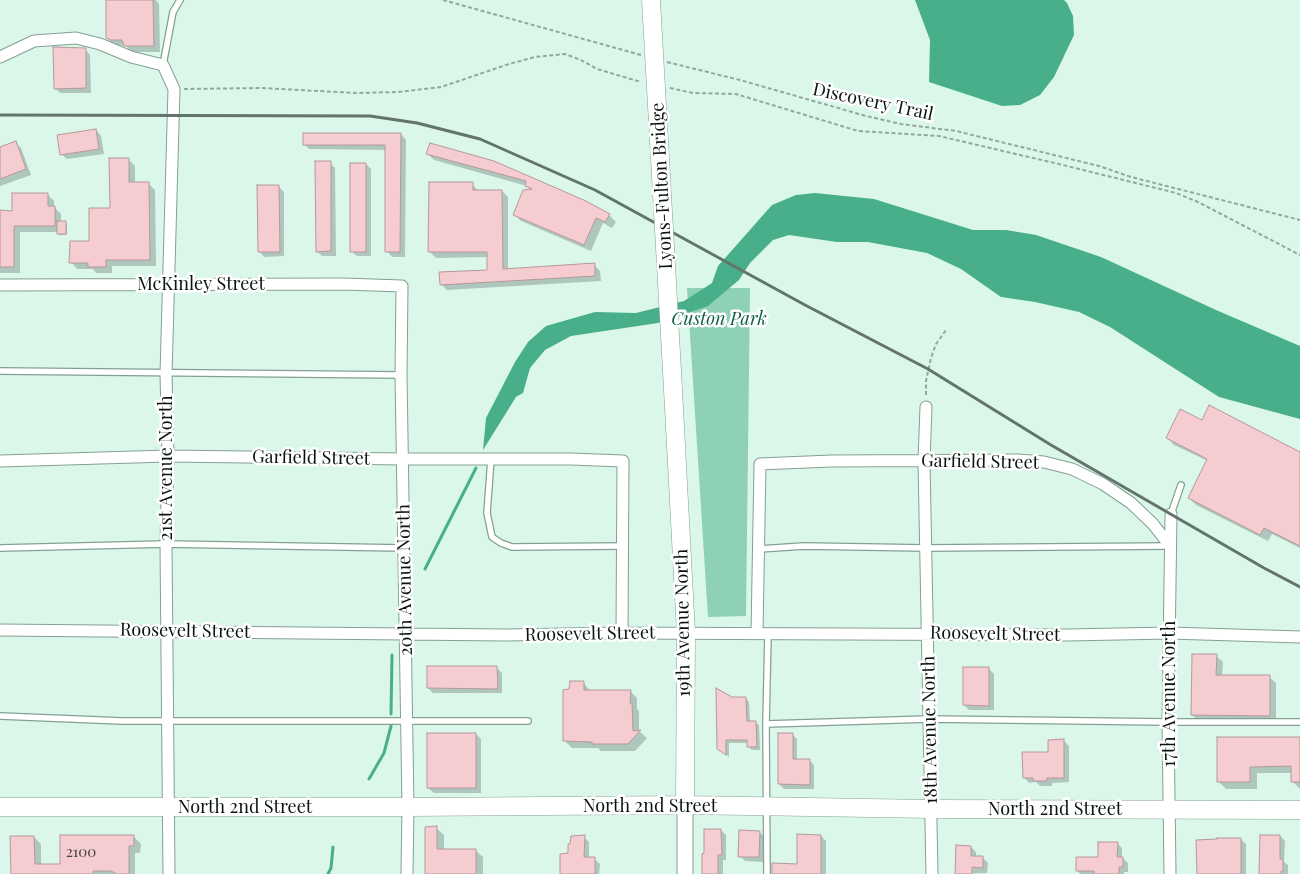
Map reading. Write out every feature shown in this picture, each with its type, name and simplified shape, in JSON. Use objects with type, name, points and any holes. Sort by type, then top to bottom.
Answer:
[{"type":"main road","name":"Lyons-Fulton Bridge","points":[[652,0],[672,372]]},
{"type":"main road","name":"19th Avenue North","points":[[672,372],[686,633],[685,874]]},
{"type":"main road","name":"North 2nd Street","points":[[0,807],[408,808],[685,805],[931,809],[1300,810]]},
{"type":"street","points":[[0,57],[34,41],[76,38],[164,65]]},
{"type":"street","name":"21st Avenue North","points":[[164,65],[174,90],[166,374],[168,456],[166,544],[169,874]]},
{"type":"street","name":"McKinley Street","points":[[0,285],[343,284],[402,286]]},
{"type":"street","name":"20th Avenue North","points":[[402,286],[401,375],[404,459],[403,548],[406,634],[407,874]]},
{"type":"street","name":"18th Avenue North","points":[[926,407],[924,461],[932,874]]},
{"type":"street","name":"Garfield Street","points":[[0,461],[168,456],[623,461],[622,546]]},
{"type":"street","name":"Garfield Street","points":[[759,549],[760,464],[831,461],[1018,460],[1044,462],[1072,469],[1103,484],[1131,503],[1153,524],[1170,546]]},
{"type":"street","name":"17th Avenue North","points":[[1170,874],[1168,722],[1171,514]]},
{"type":"street","points":[[622,546],[622,633]]},
{"type":"street","points":[[759,549],[763,633]]},
{"type":"street","name":"Roosevelt Street","points":[[0,630],[168,630],[506,635],[622,633],[1068,635],[1169,633],[1300,637]]},
{"type":"lane","points":[[164,65],[174,12],[180,0]]},
{"type":"lane","points":[[0,371],[401,375]]},
{"type":"lane","points":[[491,459],[487,513],[492,537],[501,543],[512,547],[622,546]]},
{"type":"lane","points":[[1171,514],[1181,485]]},
{"type":"lane","points":[[0,548],[166,544],[403,548]]},
{"type":"lane","points":[[759,549],[804,546],[926,548],[1170,546]]},
{"type":"lane","points":[[763,633],[767,874]]},
{"type":"lane","points":[[0,716],[122,721],[528,720]]},
{"type":"lane","points":[[766,724],[929,718],[1300,722]]},
{"type":"path","points":[[443,0],[644,56]]},
{"type":"path","points":[[174,90],[262,88],[356,93],[398,92],[441,87],[535,57],[565,54],[597,69],[641,82]]},
{"type":"path","name":"Discovery Trail","points":[[662,61],[740,80],[866,116],[901,124],[956,131],[1099,166],[1140,179],[1300,220]]},
{"type":"path","points":[[667,87],[694,93],[736,94],[858,131],[939,136],[1176,193],[1198,202],[1300,255]]},
{"type":"path","points":[[926,407],[926,381],[931,358],[936,344],[946,330]]},
{"type":"green space","name":"Custon Park","points":[[687,288],[750,288],[746,616],[708,617]]},
{"type":"shaded area","points":[[915,0],[1064,0],[1073,16],[1074,35],[1054,77],[1040,95],[1020,105],[1002,106],[929,82],[930,40]]},
{"type":"shaded area","points":[[815,193],[874,199],[973,230],[1006,230],[1036,235],[1101,257],[1300,346],[1300,419],[1219,397],[1110,327],[1079,312],[1035,302],[1001,297],[961,269],[927,253],[868,242],[837,242],[789,235],[773,240],[750,263],[739,280],[708,306],[658,323],[571,336],[545,350],[530,368],[523,393],[516,397],[483,450],[486,418],[515,362],[528,342],[546,326],[595,312],[636,313],[684,301],[712,283],[718,266],[772,205],[796,195]]},
{"type":"building","points":[[106,0],[153,0],[154,46],[124,46],[122,40],[106,38]]},
{"type":"building","points":[[53,47],[86,48],[86,88],[54,89]]},
{"type":"building","points":[[96,129],[99,149],[60,155],[57,135]]},
{"type":"building","points":[[303,133],[401,133],[400,252],[385,252],[385,145],[303,145]]},
{"type":"building","points":[[16,141],[26,169],[0,179],[0,147]]},
{"type":"building","points":[[430,143],[494,161],[586,201],[610,214],[605,222],[596,218],[584,245],[513,215],[523,190],[532,189],[525,186],[526,181],[426,154]]},
{"type":"building","points":[[109,158],[129,158],[129,182],[149,182],[150,260],[106,260],[106,267],[88,267],[88,263],[69,263],[70,241],[89,241],[89,208],[110,208]]},
{"type":"building","points":[[315,161],[331,161],[331,251],[316,252]]},
{"type":"building","points":[[350,163],[366,163],[366,252],[350,252]]},
{"type":"building","points":[[429,182],[473,182],[473,190],[502,190],[503,269],[595,263],[595,276],[440,285],[439,272],[487,270],[487,252],[428,252]]},
{"type":"building","points":[[257,185],[279,185],[280,252],[258,252]]},
{"type":"building","points":[[12,193],[48,193],[48,206],[55,206],[55,226],[14,226],[14,267],[0,267],[0,210],[12,211]]},
{"type":"building","points":[[57,221],[66,221],[66,234],[57,234]]},
{"type":"building","points":[[1209,405],[1300,452],[1300,546],[1264,528],[1260,535],[1188,498],[1207,459],[1166,438],[1180,409],[1202,420]]},
{"type":"building","points":[[1192,654],[1217,654],[1216,675],[1270,675],[1270,716],[1191,715]]},
{"type":"building","points":[[427,666],[497,666],[498,689],[427,688]]},
{"type":"building","points":[[963,667],[989,667],[989,706],[963,705]]},
{"type":"building","points":[[570,681],[584,681],[584,690],[631,690],[630,703],[632,703],[633,731],[641,730],[628,744],[592,744],[592,742],[563,741],[563,690],[569,689]]},
{"type":"building","points":[[716,688],[732,697],[746,697],[747,721],[756,721],[757,747],[747,747],[747,740],[726,740],[726,755],[717,749]]},
{"type":"building","points":[[427,733],[476,733],[476,788],[427,788]]},
{"type":"building","points":[[778,733],[793,733],[793,759],[810,759],[810,785],[778,784]]},
{"type":"building","points":[[1217,737],[1300,737],[1300,782],[1291,782],[1291,766],[1250,767],[1250,782],[1217,782]]},
{"type":"building","points":[[1064,739],[1064,778],[1047,778],[1047,781],[1033,781],[1033,778],[1023,778],[1022,752],[1048,752],[1048,740]]},
{"type":"building","points":[[437,826],[437,849],[476,849],[476,874],[425,874],[425,827]]},
{"type":"building","points":[[704,829],[721,829],[722,855],[718,855],[718,874],[702,874]]},
{"type":"building","points":[[739,830],[760,831],[759,857],[738,857]]},
{"type":"building","points":[[797,834],[821,835],[821,874],[772,874],[772,863],[797,864]]},
{"type":"building","points":[[60,835],[134,835],[134,846],[129,846],[129,874],[93,871],[93,874],[11,874],[10,836],[34,836],[35,864],[60,864]]},
{"type":"building","points":[[585,835],[584,857],[595,857],[595,874],[560,874],[560,854],[568,853],[568,844],[570,844],[571,836]]},
{"type":"building","points":[[1260,835],[1280,835],[1280,859],[1283,859],[1283,871],[1281,871],[1281,874],[1259,874]]},
{"type":"building","points":[[1241,838],[1241,874],[1197,874],[1196,840]]},
{"type":"building","points":[[1098,842],[1118,842],[1117,857],[1123,857],[1123,867],[1119,867],[1119,874],[1094,874],[1094,871],[1076,871],[1076,857],[1098,857]]},
{"type":"building","points":[[956,845],[971,846],[971,856],[983,856],[983,868],[972,867],[972,874],[955,874]]},
{"type":"waterway","points":[[425,569],[476,468]]},
{"type":"waterway","points":[[391,714],[392,655]]},
{"type":"waterway","points":[[369,779],[384,753],[391,726]]},
{"type":"waterway","points":[[328,874],[331,868],[333,847]]},
{"type":"railway","points":[[0,115],[370,116],[417,123],[480,139],[595,190],[805,305],[928,369],[1051,445],[1300,587]]}]
